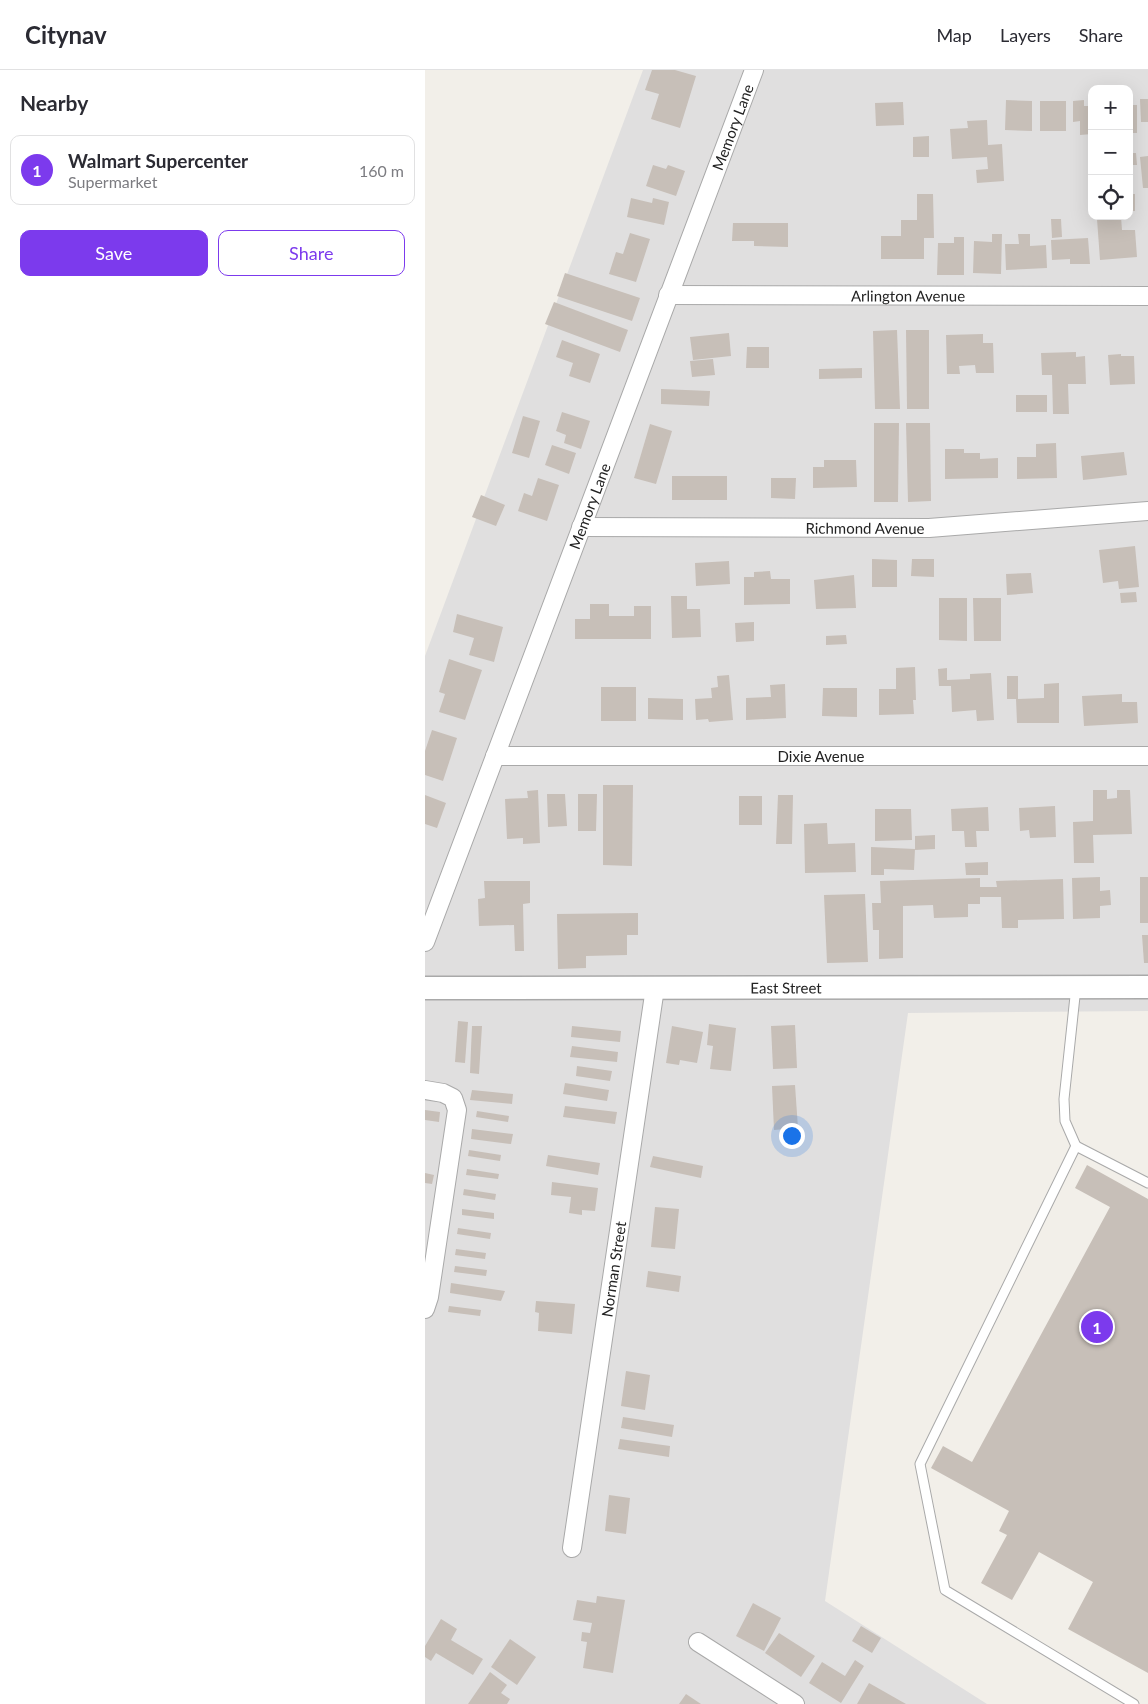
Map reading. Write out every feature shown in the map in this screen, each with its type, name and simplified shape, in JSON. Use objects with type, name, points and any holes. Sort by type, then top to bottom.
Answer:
[{"type":"street","name":"Memory Lane","points":[[425,942],[753,70]]},
{"type":"street","name":"Arlington Avenue","points":[[668,295],[1148,296]]},
{"type":"street","name":"Richmond Avenue","points":[[581,527],[929,528],[1148,511]]},
{"type":"street","name":"Dixie Avenue","points":[[495,756],[1148,756]]},
{"type":"street","name":"East Street","points":[[425,988],[1148,987]]},
{"type":"street","name":"Norman Street","points":[[572,1548],[655,988]]},
{"type":"street","points":[[425,1090],[443,1093],[453,1098],[457,1110],[429,1298],[425,1309]]},
{"type":"street","points":[[698,1642],[795,1704]]},
{"type":"lane","points":[[1076,987],[1064,1099],[1065,1121],[1076,1146],[1148,1183]]},
{"type":"lane","points":[[1076,1146],[920,1464],[945,1590],[1134,1704]]},
{"type":"shaded area","points":[[643,70],[1148,70],[1148,1011],[908,1013],[825,1601],[987,1704],[425,1704],[425,656]]},
{"type":"building","points":[[652,70],[675,70],[696,76],[680,128],[651,119],[659,94],[645,90]]},
{"type":"building","points":[[1140,99],[1148,99],[1148,122],[1141,122]]},
{"type":"building","points":[[1006,100],[1032,101],[1032,131],[1005,130]]},
{"type":"building","points":[[1084,100],[1084,106],[1088,106],[1088,134],[1080,135],[1080,121],[1073,122],[1073,101]]},
{"type":"building","points":[[1040,101],[1066,101],[1066,131],[1040,131]]},
{"type":"building","points":[[903,102],[904,125],[876,126],[875,103]]},
{"type":"building","points":[[1133,105],[1137,105],[1137,133],[1133,133]]},
{"type":"building","points":[[987,120],[988,145],[1002,144],[1004,181],[977,183],[976,170],[988,169],[987,157],[952,159],[950,129],[968,128],[967,121]]},
{"type":"building","points":[[929,136],[929,157],[913,157],[913,137]]},
{"type":"building","points":[[1133,153],[1136,153],[1137,165],[1133,165]]},
{"type":"building","points":[[1148,156],[1148,188],[1143,188],[1140,157]]},
{"type":"building","points":[[653,165],[666,169],[668,165],[685,171],[676,196],[646,186]]},
{"type":"building","points":[[917,194],[933,194],[934,238],[924,238],[924,259],[881,259],[881,236],[901,236],[901,220],[917,220]]},
{"type":"building","points":[[1133,194],[1135,194],[1135,211],[1133,211]]},
{"type":"building","points":[[631,198],[652,203],[653,198],[669,202],[664,225],[627,217]]},
{"type":"building","points":[[1051,219],[1061,219],[1062,237],[1052,238]]},
{"type":"building","points":[[1097,220],[1121,220],[1122,230],[1135,230],[1137,257],[1100,260]]},
{"type":"building","points":[[733,223],[788,223],[788,247],[754,246],[754,241],[732,241]]},
{"type":"building","points":[[630,233],[650,239],[636,282],[609,274],[616,252],[623,254]]},
{"type":"building","points":[[992,234],[1002,234],[1001,274],[973,273],[974,241],[992,242]]},
{"type":"building","points":[[1018,234],[1030,234],[1030,246],[1046,245],[1047,268],[1006,270],[1005,244],[1019,244]]},
{"type":"building","points":[[954,237],[964,237],[964,275],[937,275],[938,243],[954,243]]},
{"type":"building","points":[[1088,238],[1090,264],[1070,264],[1070,259],[1052,260],[1051,240]]},
{"type":"building","points":[[565,273],[640,298],[632,321],[557,296]]},
{"type":"building","points":[[554,302],[628,330],[620,352],[545,324]]},
{"type":"building","points":[[897,330],[900,409],[875,409],[873,331]]},
{"type":"building","points":[[906,330],[929,330],[929,409],[907,409]]},
{"type":"building","points":[[729,333],[731,356],[693,360],[690,337]]},
{"type":"building","points":[[983,334],[983,343],[993,343],[994,373],[976,373],[975,365],[959,366],[960,374],[947,374],[946,335]]},
{"type":"building","points":[[562,340],[600,354],[590,383],[569,376],[573,363],[556,357]]},
{"type":"building","points":[[747,347],[769,347],[769,368],[746,368]]},
{"type":"building","points":[[1076,352],[1076,357],[1085,356],[1086,384],[1068,384],[1069,414],[1053,414],[1052,375],[1042,375],[1041,353]]},
{"type":"building","points":[[1121,354],[1121,356],[1134,356],[1135,384],[1110,385],[1108,355]]},
{"type":"building","points":[[713,359],[715,375],[692,377],[690,361]]},
{"type":"building","points":[[862,368],[862,378],[819,379],[819,369]]},
{"type":"building","points":[[661,389],[710,391],[709,406],[661,404]]},
{"type":"building","points":[[1016,395],[1047,395],[1047,412],[1016,412]]},
{"type":"building","points":[[562,412],[590,421],[581,449],[564,443],[566,435],[556,431]]},
{"type":"building","points":[[523,416],[540,421],[529,458],[512,453]]},
{"type":"building","points":[[874,423],[899,423],[898,502],[874,502]]},
{"type":"building","points":[[906,423],[930,423],[931,501],[908,502]]},
{"type":"building","points":[[650,424],[672,431],[656,484],[634,478]]},
{"type":"building","points":[[1056,443],[1057,478],[1017,479],[1017,457],[1036,457],[1036,444]]},
{"type":"building","points":[[552,445],[576,453],[569,474],[545,465]]},
{"type":"building","points":[[945,449],[964,449],[964,453],[980,453],[980,459],[998,458],[998,478],[945,479]]},
{"type":"building","points":[[1124,452],[1127,475],[1083,480],[1081,456]]},
{"type":"building","points":[[824,460],[856,460],[857,487],[813,488],[813,467],[824,467]]},
{"type":"building","points":[[672,476],[727,476],[727,500],[672,500]]},
{"type":"building","points":[[538,478],[559,485],[547,521],[518,511],[524,493],[532,496]]},
{"type":"building","points":[[771,478],[796,478],[795,499],[771,498]]},
{"type":"building","points":[[481,495],[505,505],[496,526],[472,517]]},
{"type":"building","points":[[1135,546],[1139,587],[1119,589],[1118,581],[1103,583],[1099,550]]},
{"type":"building","points":[[872,559],[897,560],[897,587],[872,587]]},
{"type":"building","points":[[912,559],[934,559],[934,577],[911,576]]},
{"type":"building","points":[[729,561],[730,584],[696,586],[695,563]]},
{"type":"building","points":[[770,571],[771,579],[790,579],[790,604],[744,605],[744,577],[754,577],[754,572]]},
{"type":"building","points":[[1031,573],[1033,593],[1007,595],[1006,574]]},
{"type":"building","points":[[854,575],[856,608],[816,609],[814,580]]},
{"type":"building","points":[[1136,592],[1137,602],[1121,603],[1120,593]]},
{"type":"building","points":[[671,596],[687,596],[687,609],[700,609],[701,637],[672,638]]},
{"type":"building","points":[[939,598],[967,598],[967,641],[939,640]]},
{"type":"building","points":[[973,598],[1001,598],[1001,641],[974,641]]},
{"type":"building","points":[[590,604],[609,604],[609,616],[634,616],[634,606],[651,606],[651,639],[575,639],[575,619],[590,619]]},
{"type":"building","points":[[457,614],[503,627],[494,662],[469,655],[474,638],[453,632]]},
{"type":"building","points":[[754,622],[754,641],[736,642],[735,623]]},
{"type":"building","points":[[846,635],[847,644],[826,645],[826,636]]},
{"type":"building","points":[[449,659],[482,670],[465,720],[439,712],[445,694],[439,692]]},
{"type":"building","points":[[915,667],[916,700],[913,700],[914,714],[879,715],[879,689],[896,689],[896,668]]},
{"type":"building","points":[[947,668],[947,680],[970,679],[970,674],[991,673],[994,720],[977,721],[976,710],[952,712],[951,686],[939,686],[938,669]]},
{"type":"building","points":[[729,675],[733,720],[709,722],[708,719],[696,720],[695,699],[712,698],[711,688],[718,687],[717,676]]},
{"type":"building","points":[[1007,676],[1018,676],[1018,699],[1044,698],[1044,684],[1059,683],[1059,723],[1017,723],[1016,699],[1007,699]]},
{"type":"building","points":[[785,684],[786,718],[746,720],[746,698],[771,697],[770,685]]},
{"type":"building","points":[[601,687],[636,687],[636,721],[601,721]]},
{"type":"building","points":[[823,688],[857,688],[857,717],[822,716]]},
{"type":"building","points":[[1122,694],[1122,702],[1137,702],[1138,723],[1084,726],[1082,696]]},
{"type":"building","points":[[648,698],[683,699],[683,720],[648,719]]},
{"type":"building","points":[[432,730],[457,738],[443,781],[425,775],[425,751]]},
{"type":"building","points":[[603,785],[633,785],[632,866],[603,865]]},
{"type":"building","points":[[538,790],[540,843],[523,844],[523,838],[507,839],[505,799],[528,798],[527,791]]},
{"type":"building","points":[[1093,790],[1107,790],[1107,799],[1117,798],[1117,790],[1130,790],[1132,834],[1093,835],[1094,863],[1074,863],[1073,822],[1093,821]]},
{"type":"building","points":[[547,794],[565,794],[567,826],[548,827]]},
{"type":"building","points":[[578,794],[597,794],[596,831],[578,831]]},
{"type":"building","points":[[425,795],[446,803],[437,828],[425,824]]},
{"type":"building","points":[[778,795],[793,795],[792,844],[776,844]]},
{"type":"building","points":[[739,796],[762,796],[762,825],[739,825]]},
{"type":"building","points":[[1055,806],[1056,837],[1030,838],[1029,830],[1020,831],[1019,808]]},
{"type":"building","points":[[988,807],[989,831],[976,831],[977,847],[965,847],[964,831],[952,831],[951,809]]},
{"type":"building","points":[[875,809],[911,809],[912,840],[875,841]]},
{"type":"building","points":[[827,823],[828,844],[855,843],[856,872],[805,873],[804,824]]},
{"type":"building","points":[[935,835],[935,849],[915,850],[915,836]]},
{"type":"building","points":[[871,847],[915,849],[914,870],[884,869],[884,875],[871,875]]},
{"type":"building","points":[[988,862],[988,875],[966,875],[965,863]]},
{"type":"building","points":[[1100,877],[1100,891],[1110,890],[1111,905],[1100,906],[1100,918],[1073,919],[1072,878]]},
{"type":"building","points":[[1140,877],[1148,877],[1148,923],[1140,923]]},
{"type":"building","points":[[980,878],[980,887],[997,887],[996,881],[1063,879],[1064,919],[1018,920],[1018,928],[1002,928],[1001,897],[980,897],[980,904],[968,904],[968,917],[934,918],[933,905],[903,906],[903,958],[879,959],[879,930],[873,930],[872,903],[881,903],[880,881]]},
{"type":"building","points":[[484,881],[530,881],[530,903],[523,904],[524,951],[515,951],[514,925],[479,926],[478,899],[485,898]]},
{"type":"building","points":[[865,894],[868,962],[827,963],[824,895]]},
{"type":"building","points":[[638,913],[638,935],[627,935],[627,955],[586,956],[586,968],[558,969],[557,914]]},
{"type":"building","points":[[1142,935],[1148,935],[1148,963],[1144,963]]},
{"type":"building","points":[[458,1021],[468,1022],[465,1063],[455,1062]]},
{"type":"building","points":[[709,1024],[736,1028],[731,1071],[710,1069],[713,1046],[707,1045]]},
{"type":"building","points":[[795,1025],[797,1068],[773,1069],[771,1026]]},
{"type":"building","points":[[472,1026],[482,1026],[479,1074],[470,1073]]},
{"type":"building","points":[[572,1026],[621,1031],[620,1042],[571,1037]]},
{"type":"building","points":[[672,1026],[703,1032],[697,1063],[680,1060],[679,1065],[666,1063]]},
{"type":"building","points":[[572,1046],[618,1052],[617,1062],[570,1057]]},
{"type":"building","points":[[577,1066],[612,1071],[610,1081],[576,1076]]},
{"type":"building","points":[[565,1083],[609,1090],[607,1101],[563,1094]]},
{"type":"building","points":[[795,1085],[798,1128],[774,1130],[772,1086]]},
{"type":"building","points":[[472,1090],[513,1094],[512,1104],[470,1100]]},
{"type":"building","points":[[565,1106],[617,1112],[615,1124],[563,1117]]},
{"type":"building","points":[[425,1110],[440,1112],[439,1122],[425,1120]]},
{"type":"building","points":[[477,1111],[509,1116],[508,1122],[476,1117]]},
{"type":"building","points":[[472,1129],[513,1134],[511,1144],[471,1139]]},
{"type":"building","points":[[469,1150],[501,1155],[500,1161],[468,1156]]},
{"type":"building","points":[[548,1155],[600,1163],[598,1175],[546,1166]]},
{"type":"building","points":[[653,1156],[703,1166],[701,1178],[650,1167]]},
{"type":"building","points":[[1087,1165],[1148,1199],[1148,1673],[1068,1629],[1093,1582],[1039,1552],[1012,1600],[981,1583],[1007,1535],[999,1531],[1009,1511],[931,1468],[943,1446],[972,1462],[1110,1207],[1075,1188]]},
{"type":"building","points":[[467,1169],[499,1174],[498,1179],[466,1175]]},
{"type":"building","points":[[425,1173],[434,1175],[432,1184],[425,1183]]},
{"type":"building","points":[[552,1182],[598,1188],[595,1211],[582,1210],[582,1215],[569,1213],[571,1197],[551,1195]]},
{"type":"building","points":[[464,1189],[496,1194],[495,1200],[463,1195]]},
{"type":"building","points":[[655,1207],[679,1209],[675,1249],[651,1247]]},
{"type":"building","points":[[462,1209],[494,1213],[494,1219],[462,1215]]},
{"type":"building","points":[[458,1228],[491,1233],[490,1239],[457,1234]]},
{"type":"building","points":[[456,1249],[486,1253],[485,1259],[455,1255]]},
{"type":"building","points":[[455,1266],[487,1270],[486,1276],[454,1272]]},
{"type":"building","points":[[648,1271],[681,1276],[679,1292],[646,1287]]},
{"type":"building","points":[[451,1283],[505,1291],[501,1301],[450,1293]]},
{"type":"building","points":[[536,1301],[575,1304],[572,1334],[538,1331],[539,1313],[535,1312]]},
{"type":"building","points":[[449,1306],[481,1310],[480,1316],[448,1312]]},
{"type":"building","points":[[626,1371],[650,1375],[645,1410],[621,1406]]},
{"type":"building","points":[[623,1417],[674,1425],[672,1437],[621,1428]]},
{"type":"building","points":[[620,1439],[670,1446],[669,1457],[618,1449]]},
{"type":"building","points":[[609,1495],[630,1498],[626,1534],[605,1531]]},
{"type":"building","points":[[597,1596],[625,1600],[613,1673],[583,1668],[587,1642],[581,1641],[582,1632],[590,1633],[592,1623],[573,1620],[577,1600],[596,1603]]},
{"type":"building","points":[[753,1603],[781,1618],[764,1651],[736,1636]]},
{"type":"building","points":[[441,1619],[457,1629],[451,1640],[483,1659],[473,1675],[436,1653],[431,1661],[425,1657],[425,1646]]},
{"type":"building","points":[[861,1626],[881,1638],[872,1653],[852,1641]]},
{"type":"building","points":[[779,1633],[815,1656],[801,1677],[765,1653]]},
{"type":"building","points":[[510,1639],[536,1657],[517,1685],[491,1667]]},
{"type":"building","points":[[855,1660],[864,1666],[841,1703],[809,1683],[822,1662],[845,1676]]},
{"type":"building","points":[[490,1672],[507,1685],[501,1693],[510,1699],[507,1704],[468,1704]]},
{"type":"building","points":[[869,1683],[906,1704],[857,1704]]},
{"type":"building","points":[[686,1694],[701,1704],[679,1704]]},
{"type":"place","name":"Walmart Supercenter","points":[[1097,1327]]}]
